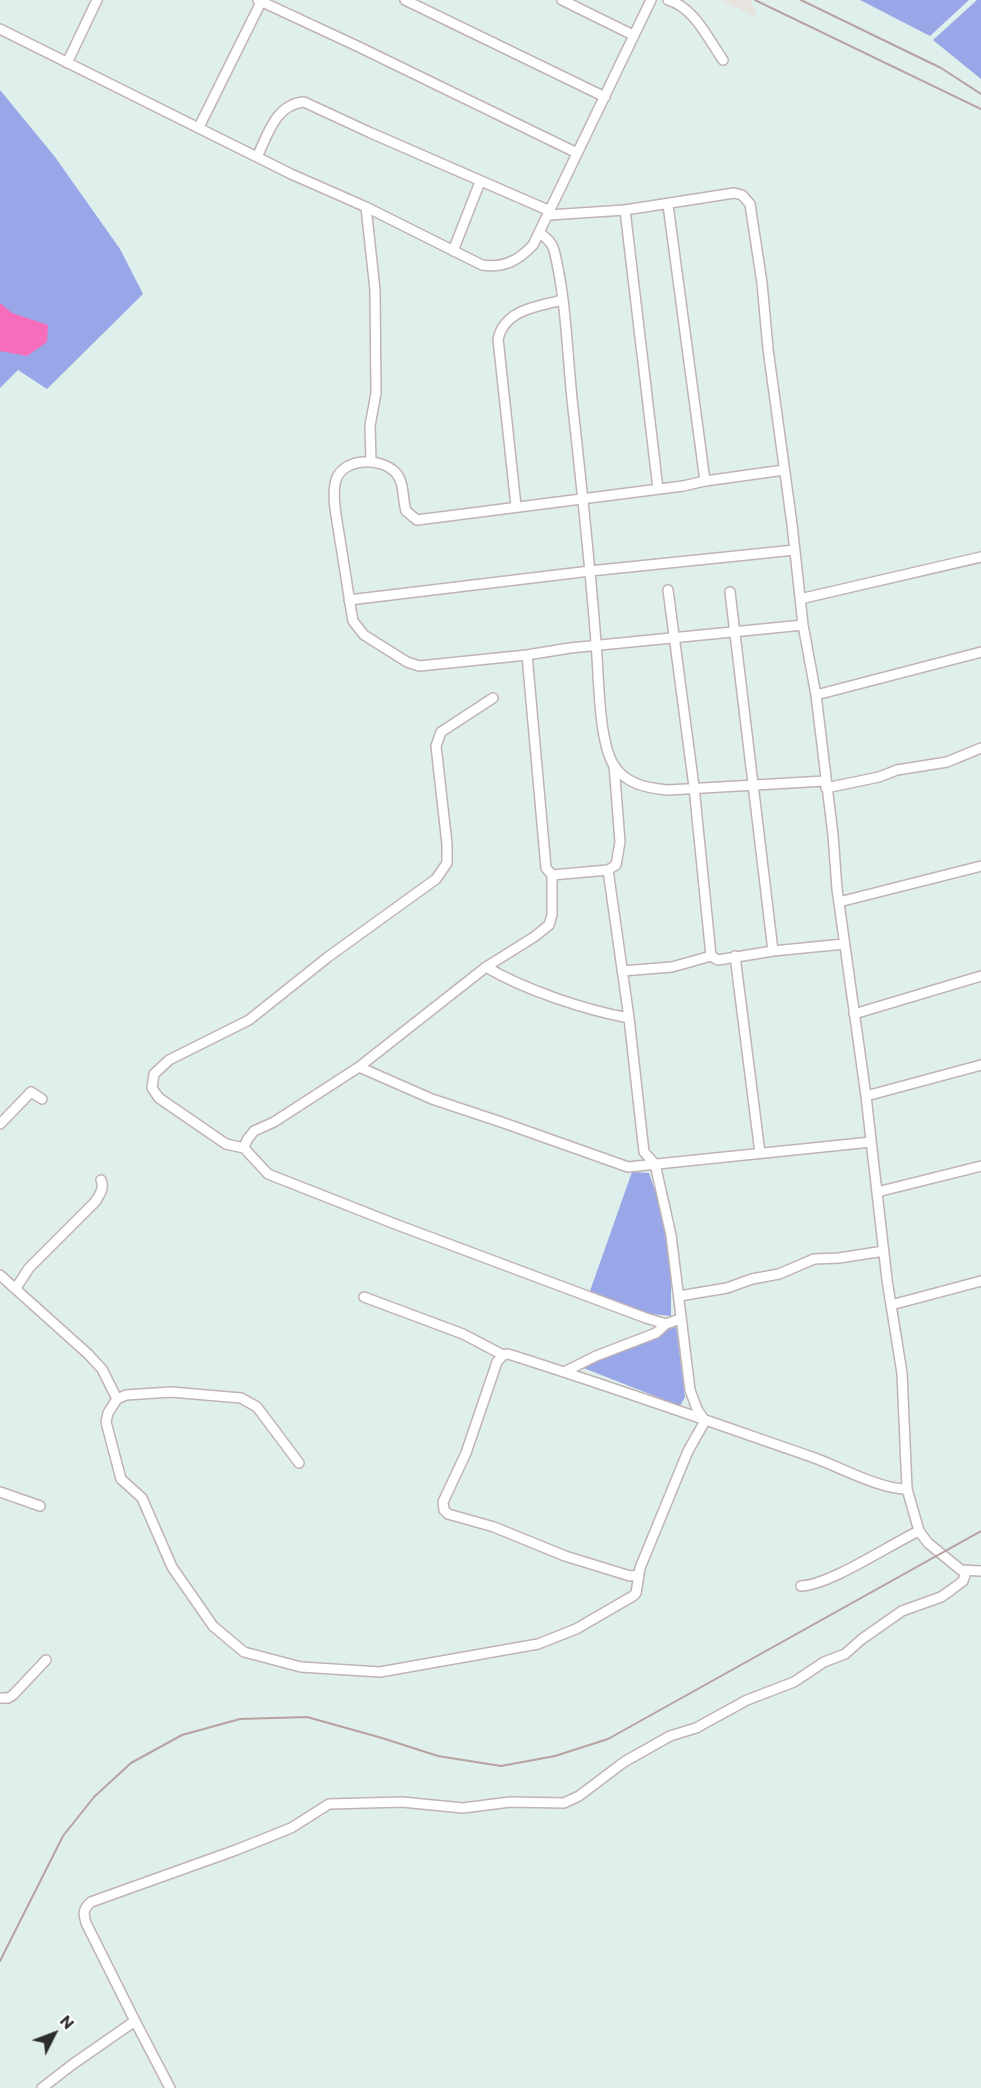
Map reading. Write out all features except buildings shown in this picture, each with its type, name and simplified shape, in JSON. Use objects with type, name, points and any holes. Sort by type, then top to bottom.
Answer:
[{"type":"street","points":[[67,63],[97,0]]},
{"type":"street","points":[[405,0],[605,97]]},
{"type":"street","points":[[562,0],[633,35]]},
{"type":"street","points":[[0,29],[257,157],[366,207],[482,265],[497,267],[525,254],[540,233],[651,0]]},
{"type":"street","points":[[668,0],[679,3],[693,16],[723,60]]},
{"type":"street","points":[[199,127],[259,1],[577,153]]},
{"type":"street","points":[[257,157],[278,115],[285,107],[304,102],[549,213],[625,210],[734,193],[741,195],[750,204],[762,283],[768,349],[803,625],[816,695],[844,944],[902,1373],[907,1489],[919,1531],[928,1543],[954,1566],[966,1572],[981,1571]]},
{"type":"street","points":[[453,251],[480,182]]},
{"type":"street","points":[[668,205],[705,480]]},
{"type":"street","points":[[366,207],[375,290],[376,393],[370,426],[371,461]]},
{"type":"street","points":[[625,210],[658,489]]},
{"type":"street","points":[[540,233],[554,248],[562,300],[597,645],[599,694],[605,738],[614,765],[619,856],[616,865],[608,870],[552,875]]},
{"type":"street","points":[[516,506],[498,339],[500,329],[514,315],[562,300]]},
{"type":"street","points":[[784,470],[705,480],[658,489],[417,520],[406,511],[402,485],[396,472],[380,462],[371,461],[343,469],[335,483],[336,509],[353,621],[364,635],[412,665],[442,664],[597,645],[803,625]]},
{"type":"street","points":[[349,600],[590,571],[795,550]]},
{"type":"street","points":[[800,599],[981,557]]},
{"type":"street","points":[[668,590],[711,956]]},
{"type":"street","points":[[730,592],[773,951]]},
{"type":"street","points":[[816,695],[981,651]]},
{"type":"street","points":[[244,1148],[254,1131],[274,1122],[359,1067],[486,967],[549,925],[552,915],[552,875],[546,868],[527,655]]},
{"type":"street","points":[[493,698],[441,732],[436,746],[447,844],[447,863],[436,879],[328,957],[249,1020],[170,1060],[154,1074],[152,1088],[159,1098],[226,1144],[244,1148],[268,1174],[395,1224],[666,1324]]},
{"type":"street","points":[[614,765],[623,775],[639,786],[668,790],[825,784],[879,777],[897,770],[947,762],[981,748]]},
{"type":"street","points":[[839,902],[981,866]]},
{"type":"street","points":[[608,870],[629,1017],[644,1152],[655,1164],[671,1235],[690,1390],[697,1409],[705,1421]]},
{"type":"street","points":[[622,971],[672,967],[711,956],[718,960],[773,951],[844,944]]},
{"type":"street","points":[[735,956],[760,1153]]},
{"type":"street","points":[[486,967],[502,976],[595,1011],[629,1017]]},
{"type":"street","points":[[854,1014],[981,976]]},
{"type":"street","points":[[866,1096],[981,1065]]},
{"type":"street","points":[[359,1067],[432,1099],[504,1122],[628,1167],[871,1142]]},
{"type":"street","points":[[0,1124],[31,1092],[42,1099]]},
{"type":"street","points":[[877,1192],[981,1166]]},
{"type":"street","points":[[16,1288],[29,1269],[95,1202],[101,1192],[103,1184],[101,1180]]},
{"type":"street","points":[[679,1296],[727,1288],[752,1279],[779,1274],[814,1259],[839,1258],[884,1251]]},
{"type":"street","points":[[0,1275],[88,1354],[102,1369],[117,1399]]},
{"type":"street","points":[[891,1305],[981,1281]]},
{"type":"street","points":[[364,1297],[463,1334],[503,1355],[508,1354],[564,1372],[832,1464],[886,1486],[907,1489]]},
{"type":"street","points":[[564,1372],[596,1356],[656,1333],[666,1324],[680,1319]]},
{"type":"street","points":[[503,1355],[497,1362],[468,1446],[443,1502],[444,1510],[448,1514],[494,1527],[566,1556],[630,1576],[638,1575]]},
{"type":"street","points":[[299,1463],[257,1407],[241,1398],[171,1392],[126,1395],[117,1399],[108,1413],[106,1422],[122,1479],[142,1498],[172,1567],[213,1626],[244,1652],[301,1667],[380,1672],[538,1644],[576,1629],[626,1601],[636,1593],[638,1575],[688,1451],[705,1421]]},
{"type":"street","points":[[0,1492],[40,1506]]},
{"type":"street","points":[[801,1586],[813,1585],[850,1568],[919,1531]]},
{"type":"street","points":[[170,2088],[86,1923],[83,1915],[85,1908],[91,1902],[291,1828],[329,1804],[402,1802],[463,1808],[510,1802],[564,1803],[579,1796],[624,1762],[670,1736],[696,1728],[747,1700],[794,1682],[824,1662],[845,1654],[862,1638],[902,1611],[941,1597],[963,1581],[966,1572]]},
{"type":"street","points":[[0,1698],[13,1695],[46,1660]]},
{"type":"street","points":[[42,2088],[72,2064],[135,2021]]},
{"type":"shaded area","points":[[720,0],[750,0],[758,18]]},
{"type":"shaded area","points":[[860,0],[969,0],[930,36]]},
{"type":"shaded area","points":[[977,0],[981,0],[981,79],[933,40]]},
{"type":"shaded area","points":[[0,90],[55,157],[120,249],[143,294],[47,389],[18,370],[0,388]]},
{"type":"shaded area","points":[[0,303],[12,313],[48,325],[47,342],[27,356],[0,351]]},
{"type":"shaded area","points":[[632,1172],[649,1173],[662,1211],[671,1274],[671,1316],[650,1314],[590,1291]]},
{"type":"shaded area","points":[[676,1324],[685,1397],[680,1406],[581,1367]]},
{"type":"railway","points":[[755,0],[981,109]]},
{"type":"railway","points":[[801,0],[941,68],[981,94]]},
{"type":"railway","points":[[0,1961],[63,1836],[94,1797],[131,1763],[182,1735],[240,1719],[307,1717],[438,1756],[501,1766],[555,1756],[608,1739],[981,1531]]}]
